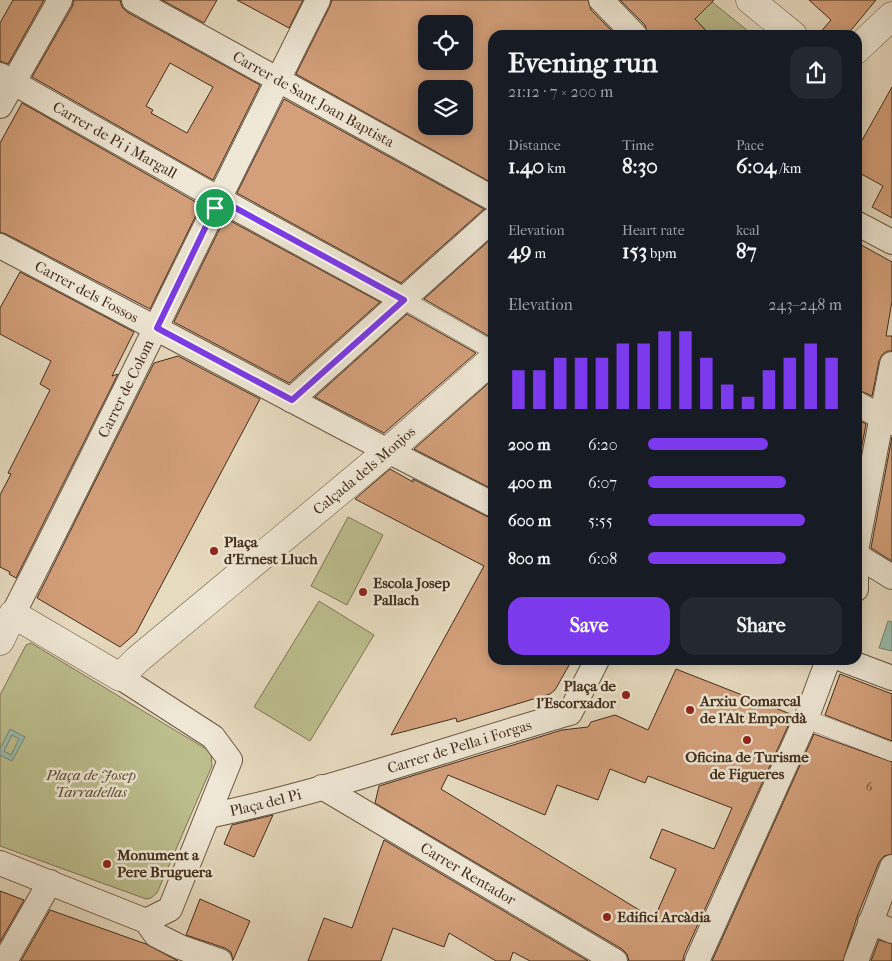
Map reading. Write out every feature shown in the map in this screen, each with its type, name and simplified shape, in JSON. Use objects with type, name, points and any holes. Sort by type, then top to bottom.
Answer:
[{"type":"street","points":[[0,106],[7,78],[60,0]]},
{"type":"street","name":"Carrer de Sant Joan Baptista","points":[[134,0],[488,196]]},
{"type":"street","name":"Carrer de Colom","points":[[13,614],[157,328],[318,0]]},
{"type":"street","points":[[601,0],[629,30]]},
{"type":"street","points":[[750,0],[787,30]]},
{"type":"street","points":[[862,45],[888,25]]},
{"type":"street","name":"Carrer de Pi i Margall","points":[[7,78],[219,199],[488,348]]},
{"type":"street","points":[[292,400],[488,224]]},
{"type":"street","points":[[862,226],[892,242]]},
{"type":"street","name":"Carrer dels Fossos","points":[[0,246],[488,502]]},
{"type":"street","name":"Calçada dels Monjos","points":[[120,677],[137,660],[388,451],[488,364]]},
{"type":"street","points":[[862,527],[887,420],[892,364]]},
{"type":"street","points":[[862,406],[887,420]]},
{"type":"street","points":[[862,557],[892,577]]},
{"type":"street","points":[[0,640],[13,614],[120,677],[213,737],[230,760],[170,909],[146,921]]},
{"type":"street","name":"Carrer de Pella i Forgas","points":[[322,787],[570,713],[594,665]]},
{"type":"street","points":[[697,961],[806,719],[826,665]]},
{"type":"street","points":[[857,665],[892,678]]},
{"type":"street","points":[[806,719],[892,752]]},
{"type":"street","name":"Plaça del Pi","points":[[208,816],[238,810],[322,787]]},
{"type":"street","name":"Carrer Rentador","points":[[322,787],[615,961]]},
{"type":"street","points":[[0,863],[146,921],[156,935],[180,947],[220,961]]},
{"type":"street","points":[[856,961],[892,867]]},
{"type":"street","points":[[5,961],[50,882]]},
{"type":"street","points":[[870,922],[892,931]]},
{"type":"green space","points":[[712,2],[747,30],[705,30],[695,19]]},
{"type":"green space","points":[[348,517],[383,535],[347,605],[311,586]]},
{"type":"green space","points":[[319,601],[374,635],[310,741],[254,707]]},
{"type":"green space","name":"Plaça de Josep Tarradellas","points":[[31,643],[211,752],[212,766],[157,893],[151,898],[146,899],[0,846],[0,695],[26,645]]},
{"type":"shaded area","points":[[888,621],[892,622],[892,651],[879,648]]},
{"type":"shaded area","points":[[10,729],[25,737],[12,761],[0,755],[0,749]],"holes":[[[12,735],[19,739],[11,755],[4,751]]]},
{"type":"building","points":[[13,0],[44,0],[8,64],[0,61],[0,23]]},
{"type":"building","points":[[74,0],[120,0],[122,7],[127,12],[260,85],[213,180],[32,77],[72,7]],"holes":[[[170,63],[213,87],[187,133],[151,113],[153,110],[146,106]]]},
{"type":"building","points":[[162,0],[217,0],[204,23]]},
{"type":"building","points":[[237,0],[303,0],[289,28]]},
{"type":"building","points":[[332,0],[588,0],[591,10],[611,30],[488,30],[488,181],[296,74]]},
{"type":"building","points":[[620,0],[714,0],[695,19],[705,30],[646,30],[645,25]]},
{"type":"building","points":[[809,0],[876,0],[851,30],[822,30],[831,20]]},
{"type":"building","points":[[892,87],[892,218],[872,207],[883,186],[862,174],[862,140]]},
{"type":"building","points":[[284,99],[484,209],[401,283],[237,193]]},
{"type":"building","points":[[22,103],[201,205],[150,309],[0,232],[0,143]]},
{"type":"building","points":[[225,218],[380,302],[289,383],[174,322]]},
{"type":"building","points":[[488,242],[488,336],[424,299]]},
{"type":"building","points":[[862,245],[892,262],[892,301],[886,336],[892,336],[892,351],[887,351],[879,361],[872,396],[862,392]]},
{"type":"building","points":[[20,272],[134,332],[112,376],[118,374],[16,578],[9,574],[10,572],[0,567],[0,495],[11,474],[8,473],[50,390],[40,384],[51,361],[0,334],[0,308]]},
{"type":"building","points":[[407,314],[476,353],[384,433],[315,397]]},
{"type":"building","points":[[178,356],[260,399],[136,633],[120,647],[37,598],[154,363]]},
{"type":"building","points":[[488,384],[488,487],[414,449]]},
{"type":"building","points":[[862,422],[866,424],[862,445]]},
{"type":"building","points":[[892,437],[892,561],[871,548]]},
{"type":"building","points":[[390,469],[413,482],[413,479],[488,517],[488,665],[569,665],[555,690],[550,694],[457,722],[456,718],[391,735],[484,566],[355,499]]},
{"type":"building","points":[[676,669],[793,715],[684,955],[683,961],[629,961],[627,954],[622,949],[375,803],[379,786],[562,730],[588,727],[591,722],[615,715],[648,730]],"holes":[[[610,769],[645,783],[648,776],[732,808],[714,849],[662,829],[650,858],[676,869],[654,919],[441,789],[448,775],[545,815],[557,785],[598,800]]]},
{"type":"building","points":[[840,674],[892,694],[892,741],[825,715]]},
{"type":"building","points":[[814,734],[892,762],[892,854],[884,856],[879,862],[857,917],[843,961],[712,961]]},
{"type":"building","points":[[273,815],[254,857],[224,844],[232,825]]},
{"type":"building","points":[[384,840],[588,961],[530,961],[513,952],[510,961],[496,961],[449,933],[444,947],[393,928],[381,961],[308,961],[324,918],[352,928]]},
{"type":"building","points":[[0,891],[24,900],[0,942]]},
{"type":"building","points":[[200,899],[250,921],[233,960],[231,952],[225,948],[186,935]]},
{"type":"building","points":[[50,910],[146,944],[178,961],[21,961]]},
{"type":"building","points":[[879,940],[892,944],[892,961],[871,961]]},
{"type":"place","name":"Plaça d'Ernest Lluch","points":[[214,551]]},
{"type":"place","name":"Escola Josep Pallach","points":[[363,592]]},
{"type":"place","name":"Plaça de l'Escorxador","points":[[626,695]]},
{"type":"place","name":"Arxiu Comarcal de l'Alt Empordà","points":[[690,710]]},
{"type":"place","name":"Oficina de Turisme de Figueres","points":[[747,740]]},
{"type":"place","name":"Monument a Pere Bruguera","points":[[107,864]]},
{"type":"place","name":"Edifici Arcàdia","points":[[607,917]]},
{"type":"route","points":[[219,199],[404,300],[292,400],[157,328],[215,208],[219,199]]}]
